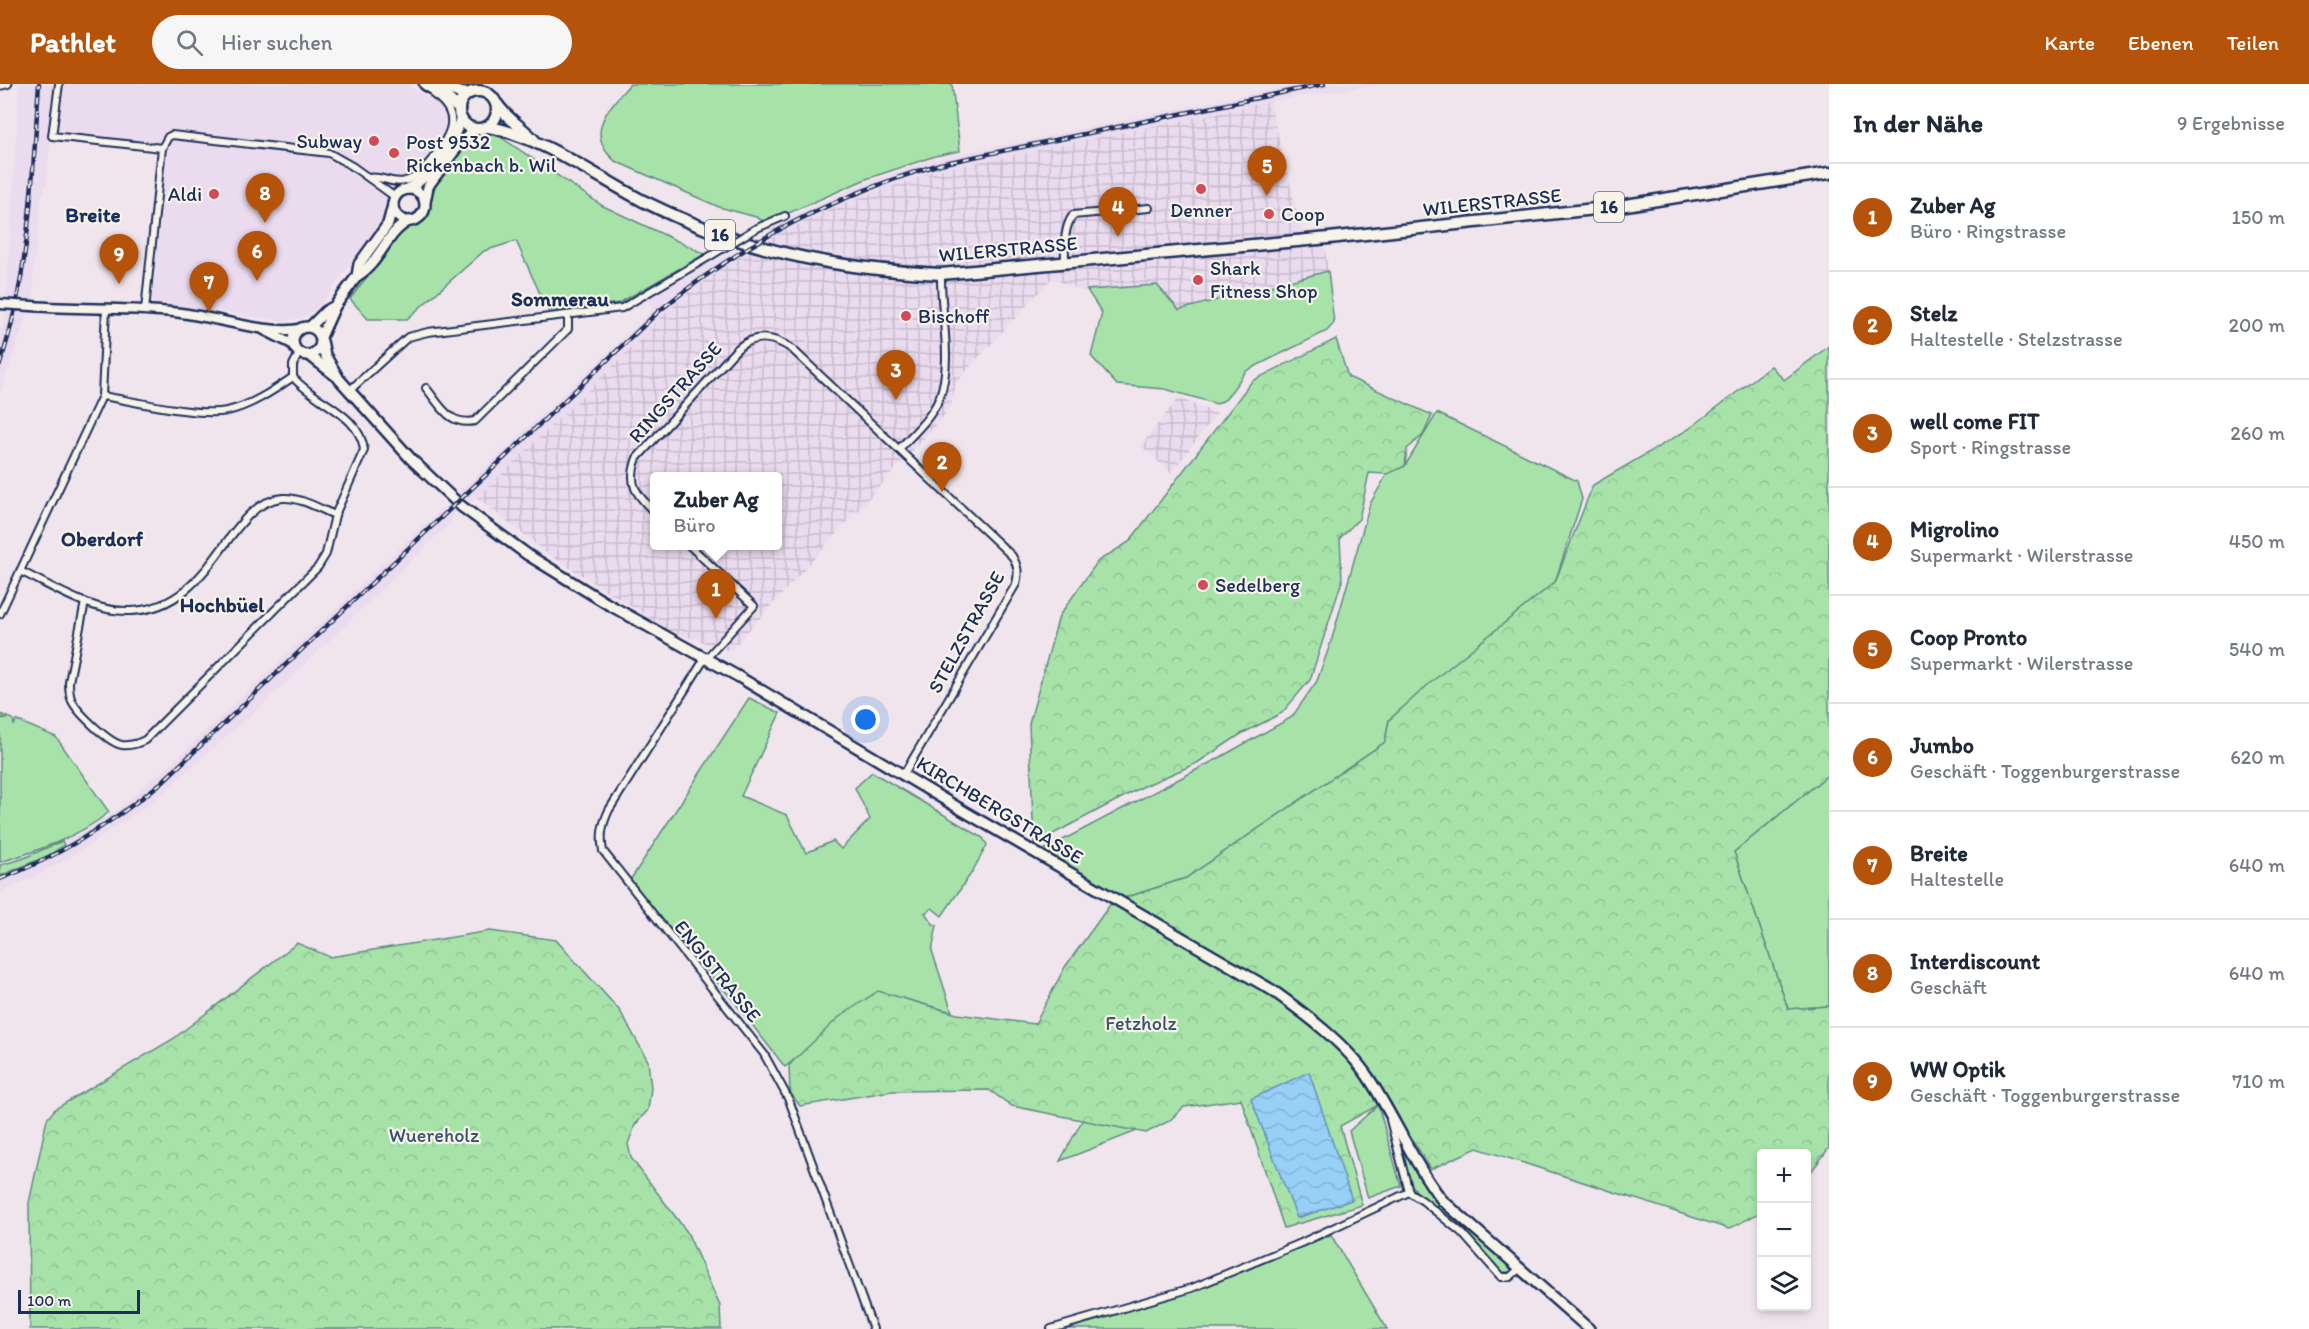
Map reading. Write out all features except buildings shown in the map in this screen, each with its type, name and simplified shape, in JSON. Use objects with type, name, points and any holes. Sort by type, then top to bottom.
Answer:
[{"type":"main road","points":[[424,84],[446,97],[460,114],[464,123],[475,129]]},
{"type":"main road","points":[[438,84],[467,94]]},
{"type":"main road","points":[[335,306],[294,336],[301,351],[316,352],[335,306],[357,276],[366,271],[400,225],[420,216],[431,182],[458,146],[475,129],[488,127],[496,117],[497,104],[490,94],[473,92],[463,98],[456,132],[421,182],[402,190],[394,201],[388,224],[359,264],[357,276]]},
{"type":"main road","name":"WILERSTRASSE","points":[[497,104],[507,119],[524,130],[536,143]]},
{"type":"main road","name":"WILERSTRASSE","points":[[488,127],[504,130],[536,143],[643,200],[711,232],[738,241],[766,250],[837,265],[878,271],[940,274],[1613,207],[1829,173]]},
{"type":"main road","points":[[408,189],[418,192],[425,204]]},
{"type":"main road","points":[[394,201],[399,217],[409,221]]},
{"type":"main road","points":[[305,328],[316,330],[321,339]]},
{"type":"main road","name":"KIRCHBERGSTRASSE","points":[[321,339],[325,355],[339,379],[430,478],[461,506],[553,572],[706,658],[1272,990],[1312,1021],[1367,1074],[1442,1200],[1589,1329]]},
{"type":"main road","name":"KIRCHBERGSTRASSE","points":[[301,351],[339,379]]},
{"type":"street","points":[[0,86],[8,84]]},
{"type":"street","points":[[59,84],[52,136],[162,148]]},
{"type":"street","points":[[369,178],[377,176],[393,182],[404,182],[424,169],[444,143],[452,127],[450,112],[424,84]]},
{"type":"street","points":[[145,310],[162,148],[168,137],[172,135],[315,151],[342,159],[369,178],[394,201]]},
{"type":"street","points":[[1065,262],[1066,232],[1068,222],[1074,215],[1149,208]]},
{"type":"street","points":[[349,391],[408,337],[622,308],[755,229],[785,216]]},
{"type":"street","points":[[899,449],[930,414],[939,400],[943,385],[944,323],[940,274]]},
{"type":"street","points":[[0,304],[145,310],[293,331],[305,328]]},
{"type":"street","points":[[0,614],[102,396],[106,309]]},
{"type":"street","points":[[426,388],[451,418],[462,424],[476,421],[568,329],[568,315]]},
{"type":"street","points":[[258,327],[301,351],[293,365],[293,377]]},
{"type":"street","name":"RINGSTRASSE","points":[[650,508],[634,489],[633,470],[637,458],[746,341],[767,337],[780,341],[792,349],[899,449]]},
{"type":"street","points":[[102,396],[188,410],[227,411],[252,402],[293,377]]},
{"type":"street","points":[[85,602],[69,682],[69,693],[73,703],[107,738],[120,745],[136,745],[145,740],[318,567],[326,554],[335,515],[363,457],[363,441],[360,434],[340,413],[293,377]]},
{"type":"street","name":"STELZSTRASSE","points":[[899,449],[1012,556],[1018,565],[1016,584],[904,774]]},
{"type":"street","points":[[20,572],[85,602],[108,609],[131,611],[154,607],[178,597],[198,581],[250,514],[269,502],[282,498],[294,499],[335,515]]},
{"type":"street","points":[[694,550],[754,606],[706,658]]},
{"type":"street","name":"ENGISTRASSE","points":[[706,658],[609,810],[602,825],[600,838],[603,851],[764,1054],[789,1100],[873,1329]]},
{"type":"street","points":[[1387,1108],[1409,1192],[1462,1233],[1502,1277],[1510,1278],[1519,1269]]},
{"type":"street","points":[[1051,1329],[1192,1288],[1301,1243],[1409,1192]]},
{"type":"shaded area","points":[[19,84],[404,84],[440,103],[448,121],[445,138],[320,306],[303,318],[284,321],[188,307],[154,305],[152,301],[168,152],[50,141],[47,184],[42,195],[33,274],[34,294],[0,394],[0,334],[6,313]]},
{"type":"shaded area","points":[[1300,84],[1380,84],[1291,98],[936,171],[833,207],[777,235],[767,227],[863,184],[932,160]]},
{"type":"shaded area","points":[[1270,102],[1302,233],[1325,248],[1328,271],[1179,310],[1157,285],[1081,291],[1052,278],[956,384],[951,405],[943,417],[730,651],[670,631],[548,554],[477,498],[682,298],[733,261],[777,235],[833,207],[936,171]]},
{"type":"shaded area","points":[[729,254],[739,257],[682,298],[654,323],[653,327],[477,498],[472,501],[465,500],[454,510],[451,522],[267,701],[150,804],[80,851],[42,873],[0,892],[0,864],[83,832],[113,813],[164,770],[653,310],[647,299],[714,259]]},
{"type":"shaded area","points":[[1178,398],[1217,413],[1171,473],[1141,446]]},
{"type":"green space","points":[[630,84],[952,84],[960,151],[935,156],[866,179],[766,223],[756,217],[719,207],[615,161],[601,141],[600,131],[614,102]]},
{"type":"green space","points":[[496,134],[603,206],[705,254],[619,303],[548,311],[516,241],[484,251],[407,319],[368,319],[350,299],[403,230],[425,216],[432,188],[471,138]]},
{"type":"green space","points":[[1328,271],[1334,323],[1327,331],[1246,371],[1226,399],[1217,404],[1165,389],[1117,385],[1091,356],[1102,313],[1087,290],[1157,285],[1179,310]]},
{"type":"green space","points":[[1336,339],[1348,377],[1432,415],[1423,435],[1407,449],[1405,466],[1387,474],[1369,473],[1359,519],[1340,538],[1342,581],[1310,680],[1282,713],[1241,734],[1197,763],[1142,787],[1034,844],[1029,724],[1059,616],[1098,561],[1129,542],[1252,381]]},
{"type":"green space","name":"Fetzholz","points":[[1829,346],[1829,774],[1734,852],[1788,1009],[1829,1006],[1829,1148],[1811,1172],[1811,1149],[1757,1149],[1757,1214],[1729,1229],[1477,1148],[1431,1169],[1387,1100],[1340,1126],[1362,1205],[1284,1228],[1241,1099],[1184,1107],[1169,1121],[1146,1133],[1012,1106],[989,1090],[892,1091],[800,1106],[790,1092],[789,1065],[838,1018],[878,991],[957,1014],[1035,1024],[1065,967],[1112,902],[1186,878],[1385,742],[1389,720],[1430,683],[1555,582],[1593,485],[1689,429],[1771,366],[1784,380]]},
{"type":"green space","points":[[1437,413],[1577,481],[1582,499],[1555,582],[1389,720],[1385,742],[1186,878],[1112,902],[1036,854],[1292,717],[1317,681],[1331,642],[1370,504],[1387,474],[1405,466]]},
{"type":"green space","points":[[749,698],[780,713],[741,796],[787,815],[806,853],[833,841],[841,849],[870,819],[855,788],[872,772],[983,838],[987,845],[942,916],[932,908],[925,913],[933,924],[937,925],[932,951],[952,1012],[880,992],[785,1067],[732,999],[629,882]]},
{"type":"green space","points":[[0,714],[13,719],[14,726],[16,720],[56,737],[109,812],[71,836],[0,862],[0,718],[8,719],[0,717]]},
{"type":"green space","points":[[1829,774],[1829,1006],[1788,1009],[1734,852]]},
{"type":"green space","points":[[62,841],[64,845],[49,855],[0,876],[0,865],[22,859]]},
{"type":"green space","name":"Wuereholz","points":[[490,931],[556,940],[620,1011],[648,1061],[651,1088],[648,1110],[635,1125],[628,1144],[631,1158],[687,1232],[720,1306],[721,1329],[30,1329],[29,1203],[47,1119],[55,1109],[173,1039],[297,943],[330,957]]},
{"type":"green space","points":[[1378,1105],[1401,1186],[1368,1198],[1349,1131]]},
{"type":"green space","points":[[1083,1119],[1137,1131],[1060,1161]]},
{"type":"green space","points":[[1393,1126],[1430,1191],[1449,1213],[1512,1268],[1511,1272],[1504,1272],[1496,1268],[1463,1231],[1418,1194],[1412,1185]]},
{"type":"green space","points":[[1331,1235],[1387,1329],[1066,1329],[1134,1310]]},
{"type":"water","points":[[1309,1072],[1352,1200],[1297,1218],[1251,1099]]},
{"type":"railway","points":[[0,364],[18,296],[24,261],[39,84]]},
{"type":"railway","points":[[0,879],[44,860],[85,837],[105,825],[162,782],[659,311],[692,285],[758,242],[826,206],[940,164],[1324,84]]},
{"type":"place","name":"Subway","points":[[374,141]]},
{"type":"place","name":"Post 9532 Rickenbach b. Wil","points":[[394,153]]},
{"type":"place","name":"Denner","points":[[1201,189]]},
{"type":"place","name":"Aldi","points":[[214,194]]},
{"type":"place","name":"Coop Pronto","points":[[1267,196]]},
{"type":"place","name":"Coop","points":[[1269,214]]},
{"type":"place","name":"Interdiscount","points":[[265,223]]},
{"type":"place","name":"Migrolino","points":[[1118,237]]},
{"type":"place","name":"Shark Fitness Shop","points":[[1198,280]]},
{"type":"place","name":"Jumbo","points":[[257,281]]},
{"type":"place","name":"WW Optik","points":[[119,284]]},
{"type":"place","name":"Breite","points":[[209,312]]},
{"type":"place","name":"Bischoff","points":[[906,316]]},
{"type":"place","name":"well come FIT","points":[[896,400]]},
{"type":"place","name":"Stelz","points":[[942,492]]},
{"type":"place","name":"Sedelberg","points":[[1203,585]]},
{"type":"place","name":"Zuber Ag","points":[[716,619]]},
{"type":"district","name":"Breite","points":[[93,215]]},
{"type":"district","name":"Sommerau","points":[[560,299]]},
{"type":"district","name":"Oberdorf","points":[[102,539]]},
{"type":"district","name":"Hochbüel","points":[[222,605]]}]
